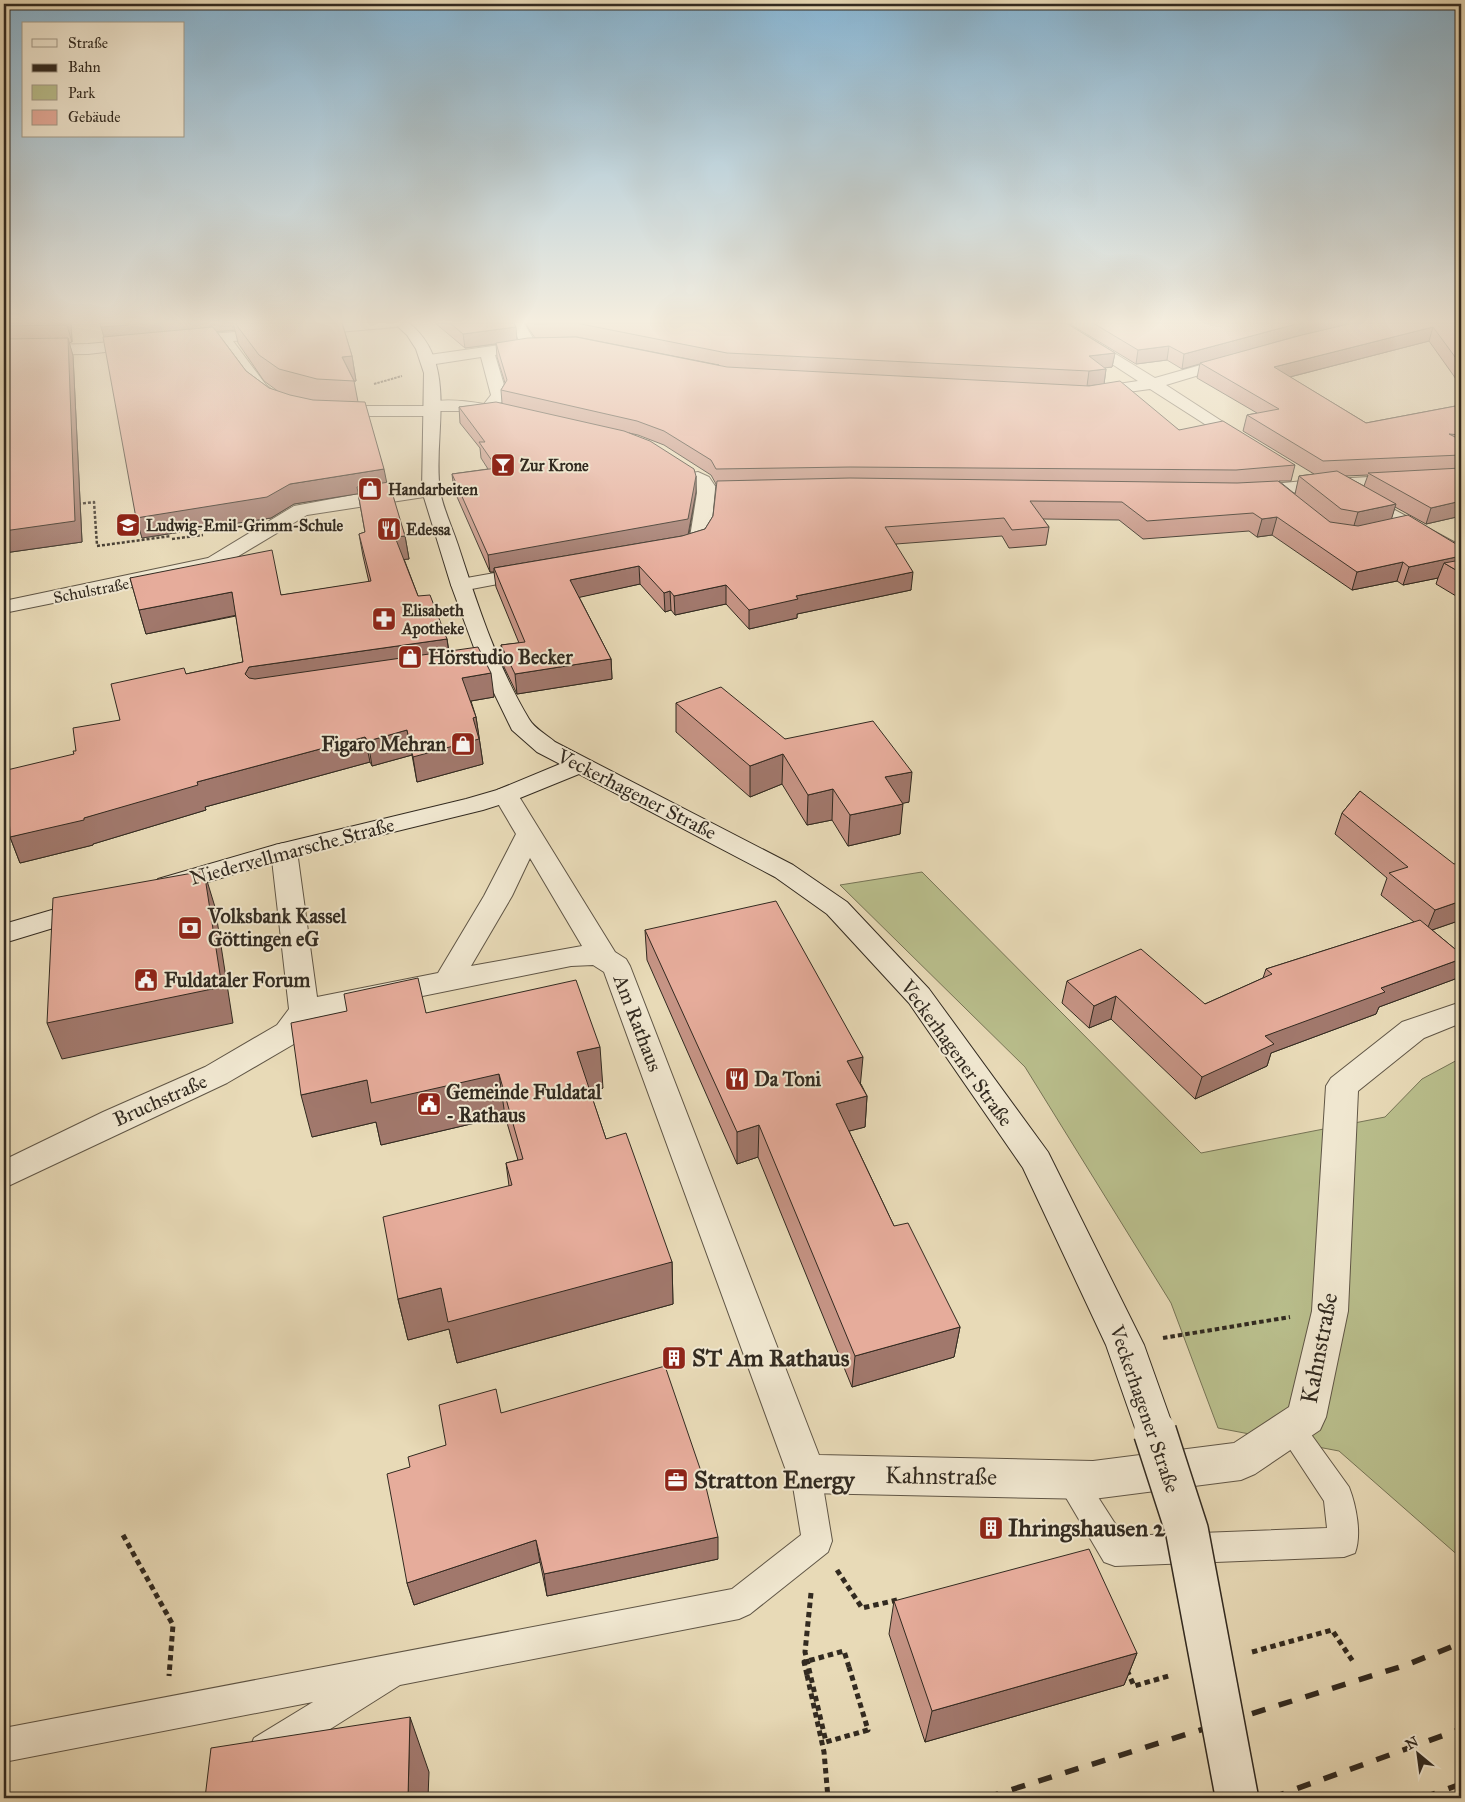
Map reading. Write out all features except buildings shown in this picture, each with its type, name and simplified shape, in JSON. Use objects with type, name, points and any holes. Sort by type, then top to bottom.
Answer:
[{"type":"street","points":[[1190,407],[1263,453]]},
{"type":"street","points":[[312,410],[351,412],[490,408],[524,416]]},
{"type":"street","name":"Veckerhagener Straße","points":[[432,409],[431,491],[461,585],[481,666],[520,725],[546,747],[784,871],[837,908],[919,996],[1036,1161],[1125,1344],[1187,1531],[1237,1798]]},
{"type":"street","points":[[653,552],[698,541],[701,534],[707,492],[704,481],[683,467]]},
{"type":"street","points":[[1288,469],[1314,485]]},
{"type":"street","points":[[1233,493],[1283,496],[1314,485],[1461,477]]},
{"type":"street","points":[[1336,484],[1461,554]]},
{"type":"street","points":[[707,492],[772,490]]},
{"type":"street","name":"Schulstraße","points":[[4,607],[181,571],[214,562],[302,510],[364,499],[431,491]]},
{"type":"street","points":[[461,585],[556,568]]},
{"type":"street","name":"Niedervellmarsche Straße","points":[[145,892],[284,851],[506,795],[579,765]]},
{"type":"street","points":[[506,795],[604,958]]},
{"type":"street","points":[[448,981],[498,896],[529,834]]},
{"type":"street","points":[[284,851],[304,1010]]},
{"type":"street","points":[[4,934],[108,902]]},
{"type":"street","name":"Am Rathaus","points":[[304,1010],[571,956],[587,954],[604,958],[616,966],[626,988],[806,1474]]},
{"type":"street","name":"Bruchstraße","points":[[4,1175],[114,1121],[216,1075],[288,1033],[304,1010]]},
{"type":"street","name":"Kahnstraße","points":[[806,1474],[1093,1480],[1240,1461],[1306,1417],[1330,1311],[1342,1086],[1413,1030],[1461,1012]]},
{"type":"lane","points":[[1391,530],[1411,525]]},
{"type":"lane","points":[[1070,1479],[1115,1551],[1344,1542],[1338,1496],[1290,1428]]},
{"type":"lane","points":[[4,1745],[739,1603],[817,1541],[806,1474]]},
{"type":"lane","points":[[249,1760],[398,1668]]},
{"type":"path","points":[[76,504],[94,502],[97,546],[171,536]]},
{"type":"path","points":[[1189,1334],[1286,1318]]},
{"type":"path","points":[[123,1535],[173,1625],[166,1713]]},
{"type":"path","points":[[817,1541],[862,1608],[900,1600]]},
{"type":"path","points":[[817,1541],[805,1652],[823,1731],[826,1742],[868,1730],[844,1651],[804,1662],[824,1752],[828,1798]]},
{"type":"path","points":[[1247,1654],[1332,1630],[1354,1663]]},
{"type":"path","points":[[1126,1667],[1134,1686],[1181,1672]]},
{"type":"green space","points":[[922,872],[1201,1153],[1385,1117],[1422,1079],[1461,1058],[1461,1558],[1339,1451],[1218,1428],[1171,1303],[1025,1067],[840,885]]},
{"type":"railway","points":[[985,1798],[1406,1665],[1461,1643]]},
{"type":"railway","points":[[1271,1798],[1461,1729]]},
{"type":"railway","points":[[1422,1798],[1461,1784]]},
{"type":"place","name":"Zur Krone","points":[[503,465]]},
{"type":"place","name":"Handarbeiten","points":[[370,489]]},
{"type":"place","name":"Ludwig-Emil-Grimm-Schule","points":[[128,525]]},
{"type":"place","name":"Edessa","points":[[389,529]]},
{"type":"place","name":"Elisabeth Apotheke","points":[[384,619]]},
{"type":"place","name":"Hörstudio Becker","points":[[410,657]]},
{"type":"place","name":"Figaro Mehran","points":[[463,744]]},
{"type":"place","name":"Volksbank Kassel Göttingen eG","points":[[190,928]]},
{"type":"place","name":"Fuldataler Forum","points":[[146,980]]},
{"type":"place","name":"Da Toni","points":[[737,1079]]},
{"type":"place","name":"Gemeinde Fuldatal - Rathaus","points":[[429,1104]]},
{"type":"place","name":"ST Am Rathaus","points":[[674,1358]]},
{"type":"place","name":"Stratton Energy","points":[[676,1480]]},
{"type":"place","name":"Ihringshausen 2","points":[[991,1528]]}]
